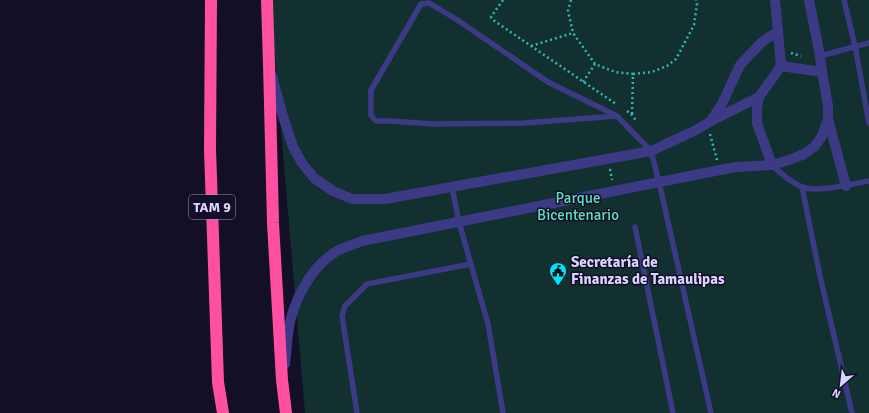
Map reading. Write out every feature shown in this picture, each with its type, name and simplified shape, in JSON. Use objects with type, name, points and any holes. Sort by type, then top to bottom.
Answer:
[{"type":"highway","name":"TAM 9","points":[[211,0],[210,149],[218,382],[223,413]]},
{"type":"highway","points":[[267,0],[270,64],[273,223],[282,380],[286,413]]},
{"type":"street","points":[[772,165],[757,123],[757,108],[759,97],[781,66],[775,0]]},
{"type":"street","points":[[809,0],[828,106],[828,119],[846,186]]},
{"type":"street","points":[[708,123],[722,104],[740,65],[762,42],[778,31]]},
{"type":"street","points":[[270,64],[292,147],[314,178],[333,191],[352,199],[385,200],[651,151],[694,131],[759,97]]},
{"type":"street","points":[[781,66],[822,72]]},
{"type":"street","points":[[282,380],[291,318],[301,291],[321,263],[334,253],[362,241],[736,167],[772,165],[804,154],[814,147],[822,136],[828,119]]},
{"type":"lane","points":[[844,0],[855,46],[869,123]]},
{"type":"lane","points":[[616,116],[525,123],[432,124],[391,120],[377,121],[371,115],[371,90],[421,4],[429,3],[456,19],[548,82],[616,116],[651,151],[711,413]]},
{"type":"lane","points":[[820,56],[869,43]]},
{"type":"lane","points":[[772,165],[786,178],[802,187],[814,189],[846,186],[869,181]]},
{"type":"lane","points":[[452,187],[459,222],[488,324],[503,413]]},
{"type":"lane","points":[[802,187],[820,276],[852,413]]},
{"type":"lane","points":[[635,227],[673,413]]},
{"type":"lane","points":[[357,413],[342,316],[345,306],[367,284],[471,264]]},
{"type":"path","points":[[503,0],[491,17],[493,20],[620,107]]},
{"type":"path","points":[[571,0],[568,11],[572,33],[595,64],[615,72],[633,74],[652,72],[667,66],[676,58],[694,25],[697,4],[696,0]]},
{"type":"path","points":[[532,46],[572,33]]},
{"type":"path","points":[[780,49],[806,58],[820,56]]},
{"type":"path","points":[[583,82],[595,64]]},
{"type":"path","points":[[632,115],[633,74]]},
{"type":"path","points":[[626,111],[632,115],[640,126]]},
{"type":"path","points":[[708,123],[720,170]]},
{"type":"path","points":[[608,159],[615,191]]},
{"type":"green space","name":"Parque Bicentenario","points":[[270,0],[869,0],[869,413],[305,413]]},
{"type":"place","name":"Secretaría de Finanzas de Tamaulipas","points":[[558,286]]}]
